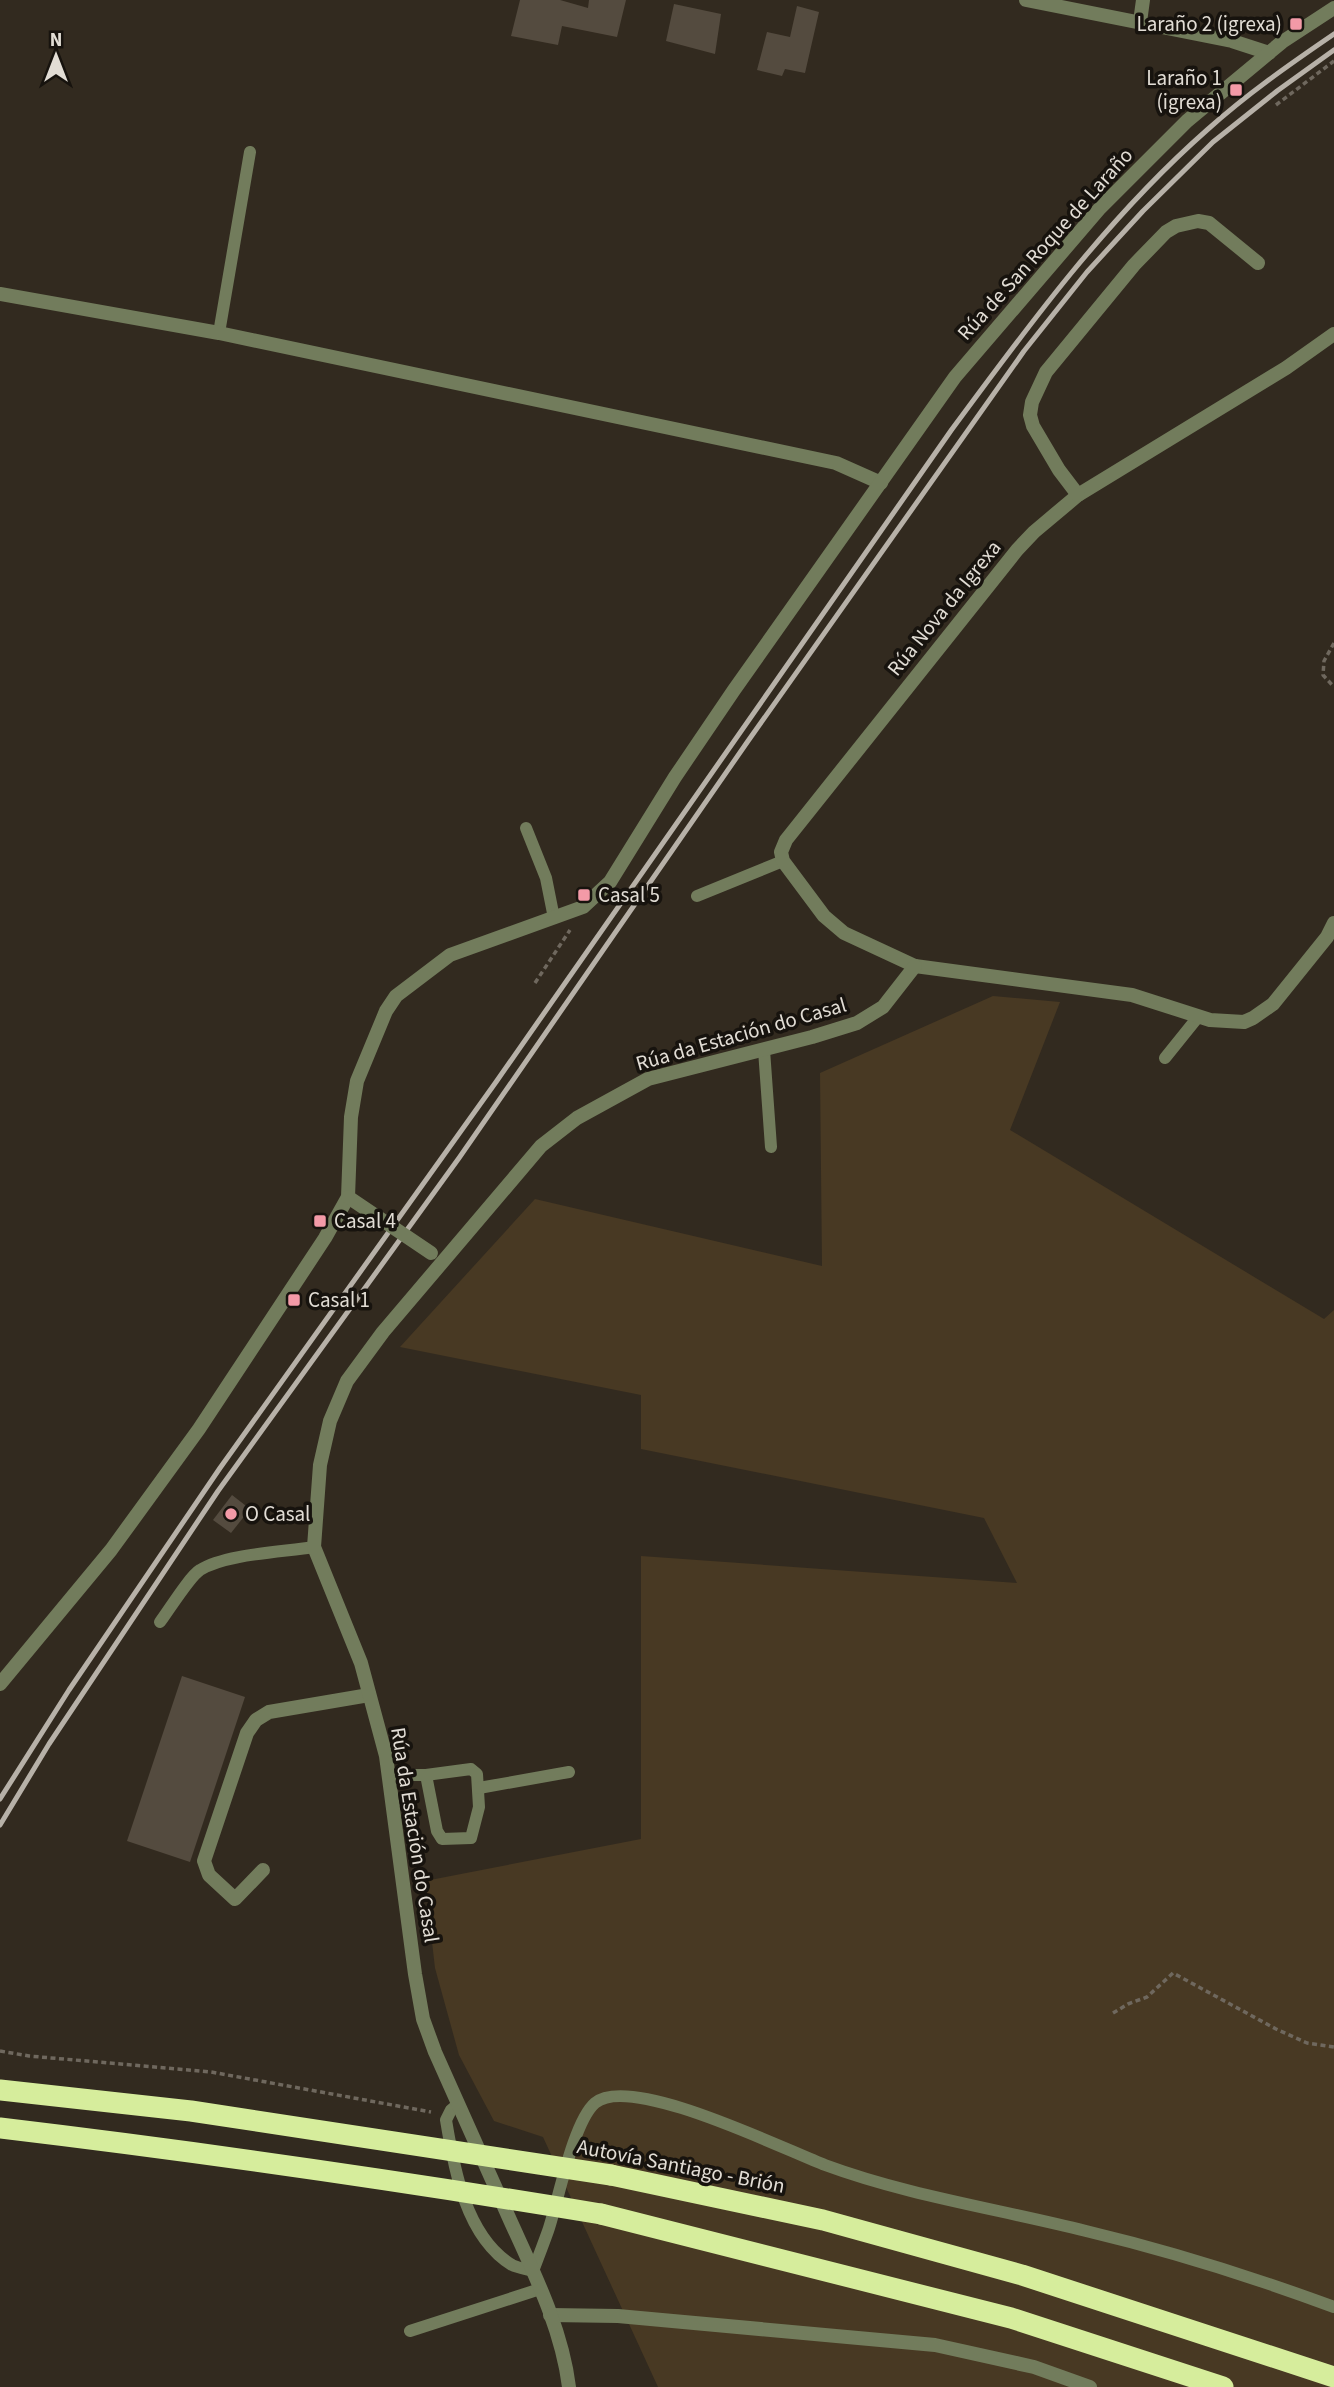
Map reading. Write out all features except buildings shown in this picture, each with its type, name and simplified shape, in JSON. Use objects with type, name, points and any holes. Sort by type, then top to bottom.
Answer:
[{"type":"highway","name":"Autovía Santiago - Brión","points":[[0,2090],[191,2111],[611,2175],[823,2220],[1022,2275],[1334,2376]]},
{"type":"highway","points":[[0,2128],[370,2176],[601,2214],[1011,2318],[1223,2387]]},
{"type":"street","points":[[1026,0],[1232,41],[1269,53]]},
{"type":"street","points":[[1140,22],[1143,0]]},
{"type":"street","name":"Rúa de San Roque de Laraño","points":[[583,908],[610,883],[690,755],[955,377],[1100,208],[1187,121],[1296,32],[1334,8]]},
{"type":"street","points":[[1078,495],[1032,426],[1032,402],[1046,372],[1134,265],[1166,232],[1176,226],[1198,221],[1209,223],[1258,263]]},
{"type":"street","points":[[0,294],[219,333],[836,463],[881,484]]},
{"type":"street","name":"Rúa Nova da Igrexa","points":[[783,861],[781,852],[786,840],[1034,532],[1078,495],[1286,368],[1334,334]]},
{"type":"street","points":[[783,861],[824,916],[844,933],[915,967],[1132,995],[1198,1017],[1234,1023],[1253,1018],[1273,1004],[1327,937],[1334,923]]},
{"type":"street","points":[[0,1685],[111,1550],[199,1429],[325,1238],[348,1197],[351,1117],[357,1080],[386,1011],[396,996],[450,955],[583,908]]},
{"type":"street","name":"Rúa da Estación do Casal","points":[[569,2387],[540,2288],[495,2186],[455,2107],[423,2019],[386,1756],[361,1663],[314,1547],[320,1465],[330,1421],[347,1381],[383,1332],[541,1146],[577,1118],[648,1079],[857,1023],[883,1007],[915,967]]},
{"type":"street","points":[[348,1197],[444,1261]]},
{"type":"street","points":[[263,1870],[235,1899],[209,1875],[204,1861],[247,1733],[256,1720],[269,1712],[369,1695]]},
{"type":"street","points":[[550,2315],[618,2316],[935,2345],[1034,2367],[1090,2387]]},
{"type":"lane","points":[[219,333],[250,152]]},
{"type":"lane","points":[[526,828],[546,878],[554,918]]},
{"type":"lane","points":[[697,896],[783,861]]},
{"type":"lane","points":[[1165,1058],[1198,1017]]},
{"type":"lane","points":[[764,1050],[771,1147]]},
{"type":"lane","points":[[160,1622],[198,1571],[216,1563],[314,1547]]},
{"type":"lane","points":[[390,1780],[413,1775],[471,1769],[477,1774],[479,1788],[479,1807],[471,1838],[442,1839],[437,1831],[426,1775]]},
{"type":"lane","points":[[479,1788],[569,1772]]},
{"type":"lane","points":[[455,2107],[446,2120],[469,2215],[491,2249],[514,2266],[533,2271],[576,2136],[586,2117],[596,2103],[610,2096],[626,2095],[650,2098],[731,2126],[826,2165],[909,2190],[1087,2231],[1240,2274],[1334,2307]]},
{"type":"lane","points":[[410,2331],[540,2288]]},
{"type":"path","points":[[1276,105],[1334,61]]},
{"type":"path","points":[[1334,643],[1324,661],[1323,675],[1334,687]]},
{"type":"path","points":[[535,983],[583,908]]},
{"type":"path","points":[[1113,2012],[1147,1997],[1173,1973],[1276,2029],[1307,2043],[1334,2047]]},
{"type":"path","points":[[0,2051],[29,2056],[211,2072],[382,2101],[413,2110],[438,2112],[455,2107]]},
{"type":"shaded area","points":[[993,996],[1060,1002],[1010,1130],[1324,1319],[1334,1310],[1334,2387],[658,2387],[543,2137],[494,2121],[459,2055],[435,1968],[425,1881],[641,1839],[641,1556],[1017,1583],[984,1518],[641,1449],[641,1395],[400,1347],[535,1199],[822,1266],[820,1073]]},
{"type":"railway","points":[[0,1799],[69,1690],[220,1468],[496,1082],[950,432],[1009,352],[1102,236],[1170,164],[1238,104],[1334,34]]},
{"type":"railway","points":[[0,1825],[49,1744],[218,1491],[459,1158],[748,741],[1024,351],[1087,272],[1143,211],[1213,142],[1334,50]]},
{"type":"place","name":"Laraño 2 (igrexa)","points":[[1296,24]]},
{"type":"place","name":"Laraño 1 (igrexa)","points":[[1236,90]]},
{"type":"place","name":"Casal 5","points":[[584,895]]},
{"type":"place","name":"Casal 4","points":[[320,1221]]},
{"type":"place","name":"Casal 1","points":[[294,1300]]},
{"type":"place","name":"O Casal","points":[[231,1514]]}]
